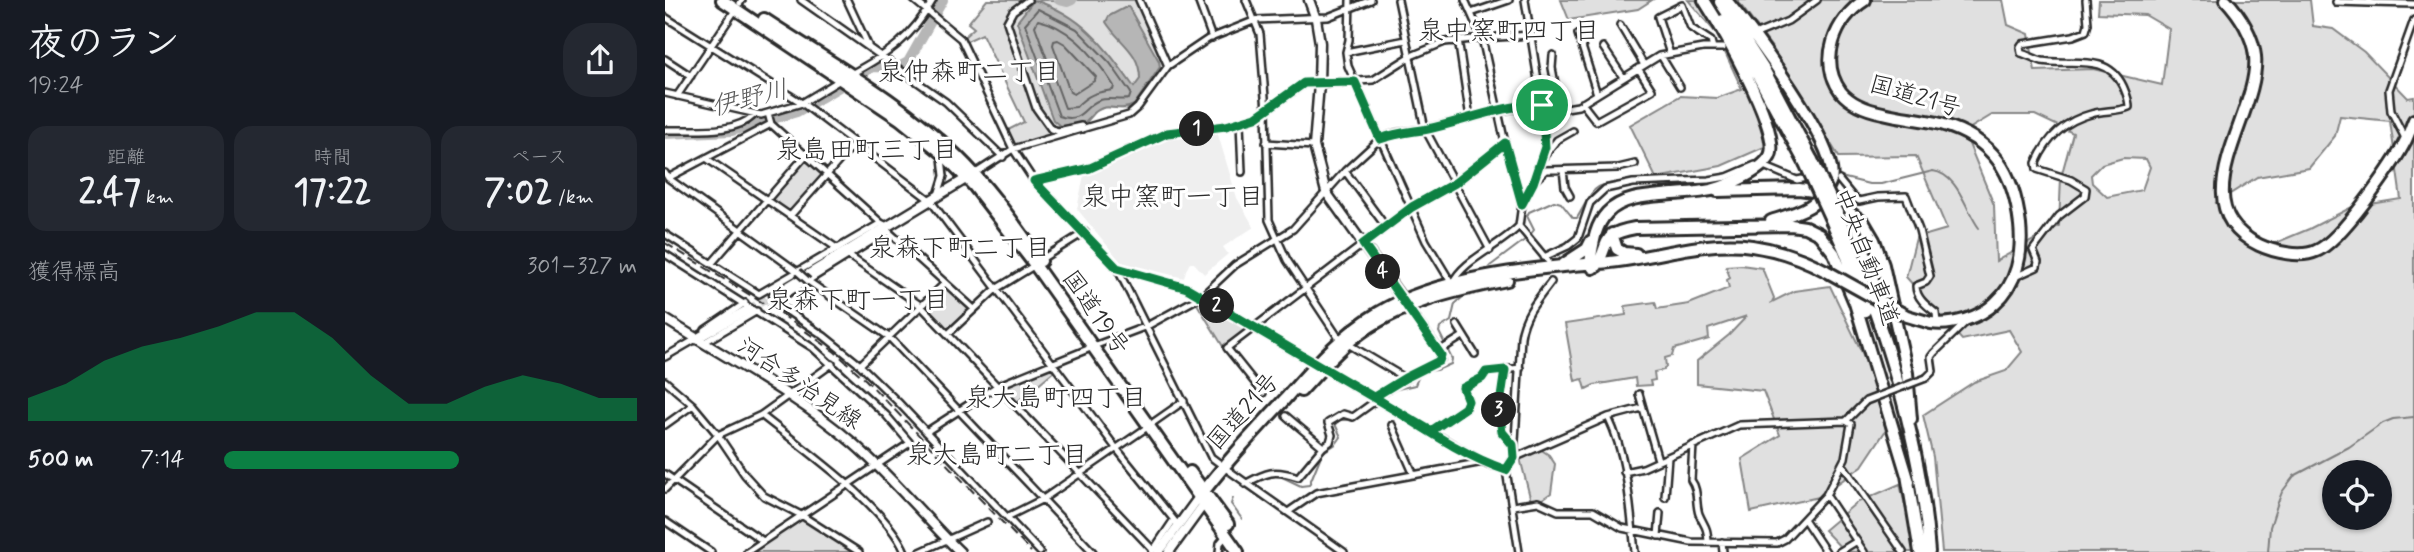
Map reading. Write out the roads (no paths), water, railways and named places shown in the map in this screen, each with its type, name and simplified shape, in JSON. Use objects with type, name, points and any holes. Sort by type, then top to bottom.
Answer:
[{"type":"highway","name":"国道19号","points":[[722,0],[738,3],[845,77],[921,125],[971,176],[1037,262],[1204,497],[1247,552]]},
{"type":"highway","name":"中央自動車道","points":[[1707,0],[1758,76],[1809,162]]},
{"type":"highway","points":[[1707,0],[1758,99],[1772,138],[1772,150],[1765,162],[1742,177],[1707,191]]},
{"type":"highway","name":"中央自動車道","points":[[1719,0],[1765,71],[1835,219],[1878,321],[1913,446],[1929,552]]},
{"type":"highway","points":[[1726,0],[1771,60],[1807,115],[1825,146],[1831,164],[1830,182],[1815,204],[1798,213],[1759,224]]},
{"type":"highway","name":"国道21号","points":[[1405,303],[1520,278],[1653,254],[1740,245],[1780,250],[1800,257],[1907,316],[1934,324],[1956,323],[1992,306],[2006,293],[2015,277],[2020,251],[2019,217],[2010,179],[2000,161],[1977,138],[1941,124],[1868,109],[1853,102],[1842,92],[1833,75],[1829,59],[1832,43],[1839,27],[1865,0]]},
{"type":"highway","points":[[2226,0],[2247,31],[2255,58],[2247,100],[2226,164],[2223,190],[2226,207],[2238,232],[2272,250],[2315,252],[2330,243],[2345,227],[2410,130]]},
{"type":"highway","name":"国道19号","points":[[845,77],[971,176]]},
{"type":"highway","points":[[1559,268],[1587,249],[1608,212],[1625,201],[1639,197],[1707,191],[1799,189],[1824,194],[1864,223],[1874,240],[1883,265],[1907,373],[1913,446]]},
{"type":"highway","name":"中央自動車道","points":[[1835,219],[1887,381],[1909,482],[1920,552]]},
{"type":"highway","points":[[1594,266],[1612,234],[1635,228],[1759,224],[1805,227],[1819,234],[1834,253],[1855,303],[1909,482]]},
{"type":"highway","points":[[1594,266],[1596,232]]},
{"type":"highway","points":[[1612,234],[1618,249],[1625,253],[1653,254]]},
{"type":"highway","name":"国道21号","points":[[1204,497],[1226,468],[1320,366],[1377,313],[1451,284],[1522,271],[1594,266],[1759,247]]},
{"type":"highway","name":"国道19号","points":[[1204,497],[1238,552]]},
{"type":"street","points":[[801,0],[946,102],[1003,157]]},
{"type":"street","points":[[847,0],[869,46]]},
{"type":"street","points":[[914,0],[961,38],[1013,149],[1034,181],[1117,268],[1211,457],[1245,484],[1344,552]]},
{"type":"street","points":[[665,93],[754,115],[802,103],[883,57],[901,43],[930,11],[933,0]]},
{"type":"street","points":[[1028,0],[1013,11],[1007,22],[1036,108],[1051,129],[1058,131],[1081,125],[1083,129]]},
{"type":"street","points":[[1139,0],[1168,66]]},
{"type":"street","points":[[1198,0],[1212,38]]},
{"type":"street","points":[[1246,0],[1261,34],[1269,220],[1287,260],[1344,342],[1405,378]]},
{"type":"street","points":[[1309,0],[1320,43],[1314,146],[1326,192],[1405,303],[1443,348]]},
{"type":"street","points":[[1350,0],[1346,52],[1348,66],[1426,241],[1451,284]]},
{"type":"street","points":[[774,295],[1013,149],[1129,115],[1168,66],[1185,52],[1212,38],[1256,20],[1316,19],[1371,0]]},
{"type":"street","points":[[1398,0],[1425,130],[1490,250]]},
{"type":"street","points":[[1465,0],[1482,37],[1505,143],[1522,204]]},
{"type":"street","points":[[1471,13],[1509,0]]},
{"type":"street","points":[[1451,284],[1457,272],[1519,226],[1522,204],[1534,181],[1545,147],[1542,102],[1525,0]]},
{"type":"street","points":[[1759,33],[1788,21],[1817,0]]},
{"type":"street","points":[[2015,277],[2037,267],[2038,262],[2033,250],[2059,216],[2085,196],[2086,189],[2071,180],[2037,169],[2036,163],[2046,142],[2069,123],[2091,114],[2129,107],[2118,76],[2102,66],[2071,60],[2042,61],[2021,53],[2022,44],[2073,36],[2086,31],[2086,0]]},
{"type":"street","points":[[2337,0],[2336,2],[2414,4]]},
{"type":"street","points":[[677,96],[738,3]]},
{"type":"street","points":[[1670,54],[1658,17],[1682,5],[1691,28],[1711,41],[1713,48]]},
{"type":"street","points":[[665,17],[802,103],[934,198],[996,289],[1176,523]]},
{"type":"street","points":[[2410,130],[2392,111],[2389,90],[2414,20]]},
{"type":"street","points":[[1582,103],[1596,121],[1652,90],[1620,25]]},
{"type":"street","points":[[1578,34],[1597,93]]},
{"type":"street","points":[[1034,181],[1090,168],[1167,133],[1226,126],[1256,117],[1304,83],[1373,80],[1411,56],[1458,39],[1532,36]]},
{"type":"street","points":[[1458,39],[1470,118]]},
{"type":"street","points":[[1346,52],[1406,40]]},
{"type":"street","points":[[1604,47],[1623,77]]},
{"type":"street","points":[[1542,102],[1554,110],[1582,103],[1661,56],[1723,48]]},
{"type":"street","points":[[926,432],[997,386],[1147,326],[1202,296],[1235,265],[1293,229],[1345,172],[1380,139],[1396,133],[1425,130],[1542,102],[1555,84],[1553,55]]},
{"type":"street","points":[[1661,56],[1680,87]]},
{"type":"street","points":[[665,59],[691,75]]},
{"type":"street","points":[[768,113],[771,124],[974,309]]},
{"type":"street","points":[[665,130],[726,128],[749,120],[754,115]]},
{"type":"street","points":[[1240,122],[1242,172]]},
{"type":"street","points":[[771,124],[666,177],[888,337],[1093,552]]},
{"type":"street","points":[[1542,157],[1557,140],[1573,131]]},
{"type":"street","points":[[790,216],[855,143]]},
{"type":"street","points":[[1266,143],[1314,146]]},
{"type":"street","points":[[1263,393],[1227,348],[1412,207],[1455,183],[1505,143]]},
{"type":"street","points":[[934,198],[944,176],[941,152]]},
{"type":"street","points":[[712,263],[806,155]]},
{"type":"street","points":[[706,158],[838,249]]},
{"type":"street","points":[[1534,181],[1546,170],[1618,169],[1635,164]]},
{"type":"street","points":[[1519,226],[1546,259],[1577,238],[1590,203],[1605,188],[1633,183],[1709,180],[1727,177],[1755,165]]},
{"type":"street","points":[[1766,167],[1797,180],[1823,173]]},
{"type":"street","points":[[1563,170],[1565,187],[1570,196]]},
{"type":"street","points":[[1345,172],[1386,227]]},
{"type":"street","points":[[1839,180],[1859,201],[1906,196],[1919,230],[1930,276],[1926,282],[1916,286],[1916,292],[1936,313],[1934,324]]},
{"type":"street","points":[[665,234],[759,294],[838,249],[885,227]]},
{"type":"street","points":[[885,227],[849,256],[774,302],[824,336],[860,365],[1040,552]]},
{"type":"street","points":[[948,334],[996,289],[1085,232]]},
{"type":"street","points":[[665,254],[793,333],[832,364],[886,415],[910,443],[747,552]]},
{"type":"street","points":[[849,256],[920,305],[1154,551],[1176,523],[1204,497]]},
{"type":"street","points":[[1117,268],[1180,285],[1202,296],[1483,462],[1506,470]]},
{"type":"street","points":[[1514,458],[1523,324],[1551,282]]},
{"type":"street","points":[[860,365],[945,283]]},
{"type":"street","points":[[665,357],[750,308]]},
{"type":"street","points":[[1846,421],[1867,401],[1926,378],[1933,371],[1931,357],[1934,353],[1974,315]]},
{"type":"street","name":"河合多治見線","points":[[665,319],[788,395],[834,428],[877,466],[960,552]]},
{"type":"street","points":[[1457,326],[1475,354]]},
{"type":"street","points":[[1245,484],[1272,471],[1298,477],[1330,442],[1332,435],[1328,423],[1343,414],[1353,417],[1405,378],[1439,361],[1443,348],[1463,336]]},
{"type":"street","points":[[665,489],[718,435],[761,415],[832,364]]},
{"type":"street","points":[[1431,431],[1465,408],[1468,401],[1463,388],[1482,378],[1486,372],[1520,368]]},
{"type":"street","points":[[1505,370],[1499,411],[1502,432],[1513,445]]},
{"type":"street","points":[[665,381],[693,405],[764,496],[801,515],[859,552]]},
{"type":"street","points":[[1639,394],[1658,460]]},
{"type":"street","points":[[1007,517],[1043,499],[1184,401]]},
{"type":"street","points":[[665,425],[693,405]]},
{"type":"street","points":[[1519,552],[1506,470],[1514,458],[1608,417],[1642,408]]},
{"type":"street","points":[[761,415],[847,485],[886,522],[905,552]]},
{"type":"street","points":[[1286,416],[1323,447]]},
{"type":"street","points":[[1608,417],[1619,439],[1635,552]]},
{"type":"street","points":[[1513,506],[1538,502],[1557,511],[1593,511],[1622,528],[1691,542],[1777,543],[1785,539],[1826,495],[1843,465],[1851,424],[1846,421],[1739,425],[1643,468],[1624,472]]},
{"type":"street","points":[[1392,425],[1415,475]]},
{"type":"street","points":[[1693,445],[1691,480],[1696,487],[1699,513],[1707,525],[1708,542]]},
{"type":"street","points":[[1665,497],[1668,457]]},
{"type":"street","points":[[1288,512],[1317,493],[1483,462]]},
{"type":"street","points":[[1843,465],[1903,552]]},
{"type":"street","points":[[665,474],[763,541]]},
{"type":"street","points":[[1826,495],[1864,552]]},
{"type":"street","points":[[1169,552],[1204,497]]},
{"type":"street","points":[[1658,536],[1660,513]]},
{"type":"street","points":[[1804,519],[1826,552]]},
{"type":"street","points":[[665,521],[711,552]]},
{"type":"street","points":[[920,552],[987,522]]},
{"type":"street","points":[[1219,552],[1220,543],[1227,535]]},
{"type":"street","points":[[1722,541],[1723,552]]},
{"type":"street","points":[[1839,552],[1857,541]]},
{"type":"street","points":[[1751,542],[1751,552]]},
{"type":"street","points":[[1777,543],[1779,552]]},
{"type":"water","points":[[1034,0],[1067,15],[1092,34],[1134,87],[1140,79],[1137,61],[1106,22],[1109,16],[1128,6],[1160,67],[1134,105],[1126,108],[1105,107],[1085,122],[1060,126],[1053,120],[1017,22]]},
{"type":"waterway","name":"伊野川","points":[[860,75],[872,67],[897,68],[908,62],[943,0]]},
{"type":"waterway","name":"伊野川","points":[[1059,0],[1072,0]]},
{"type":"waterway","name":"伊野川","points":[[665,134],[732,131],[797,112],[841,86]]},
{"type":"waterway","points":[[1715,176],[1756,161]]},
{"type":"waterway","points":[[1769,165],[1779,170]]},
{"type":"waterway","points":[[1841,177],[1881,184],[1933,171],[1942,174],[1961,194],[1979,228]]},
{"type":"waterway","points":[[1530,235],[1534,230],[1527,216],[1529,212],[1554,201],[1561,203],[1573,218],[1577,218],[1595,189],[1607,184],[1629,181]]},
{"type":"waterway","points":[[1490,266],[1526,239]]},
{"type":"waterway","points":[[1445,344],[1439,332],[1440,328],[1451,321],[1455,304],[1465,295]]},
{"type":"waterway","points":[[1425,371],[1437,370],[1451,364],[1452,359],[1447,349]]},
{"type":"waterway","points":[[1382,400],[1393,390],[1415,385],[1420,373]]},
{"type":"waterway","points":[[1258,481],[1278,475],[1301,486],[1309,485],[1322,453],[1336,444],[1341,437],[1335,424],[1340,420],[1354,420],[1378,403]]},
{"type":"waterway","points":[[2268,552],[2270,527],[2277,505],[2282,492],[2294,476],[2349,447],[2383,423],[2414,417]]},
{"type":"waterway","points":[[1233,498],[1231,504],[1242,519]]},
{"type":"waterway","points":[[1224,552],[1225,545]]},
{"type":"tunnel","points":[[749,309],[774,295]]},
{"type":"railway","points":[[665,243],[781,314],[835,352],[866,380],[1031,552]]},
{"type":"district","name":"泉中窯町四丁目","points":[[1509,32]]},
{"type":"district","name":"泉仲森町二丁目","points":[[969,73]]},
{"type":"district","name":"泉島田町三丁目","points":[[867,151]]},
{"type":"district","name":"泉中窯町一丁目","points":[[1173,198]]},
{"type":"district","name":"泉森下町二丁目","points":[[960,249]]},
{"type":"district","name":"泉森下町一丁目","points":[[858,301]]},
{"type":"district","name":"泉大島町四丁目","points":[[1056,399]]},
{"type":"district","name":"泉大島町二丁目","points":[[997,456]]}]
